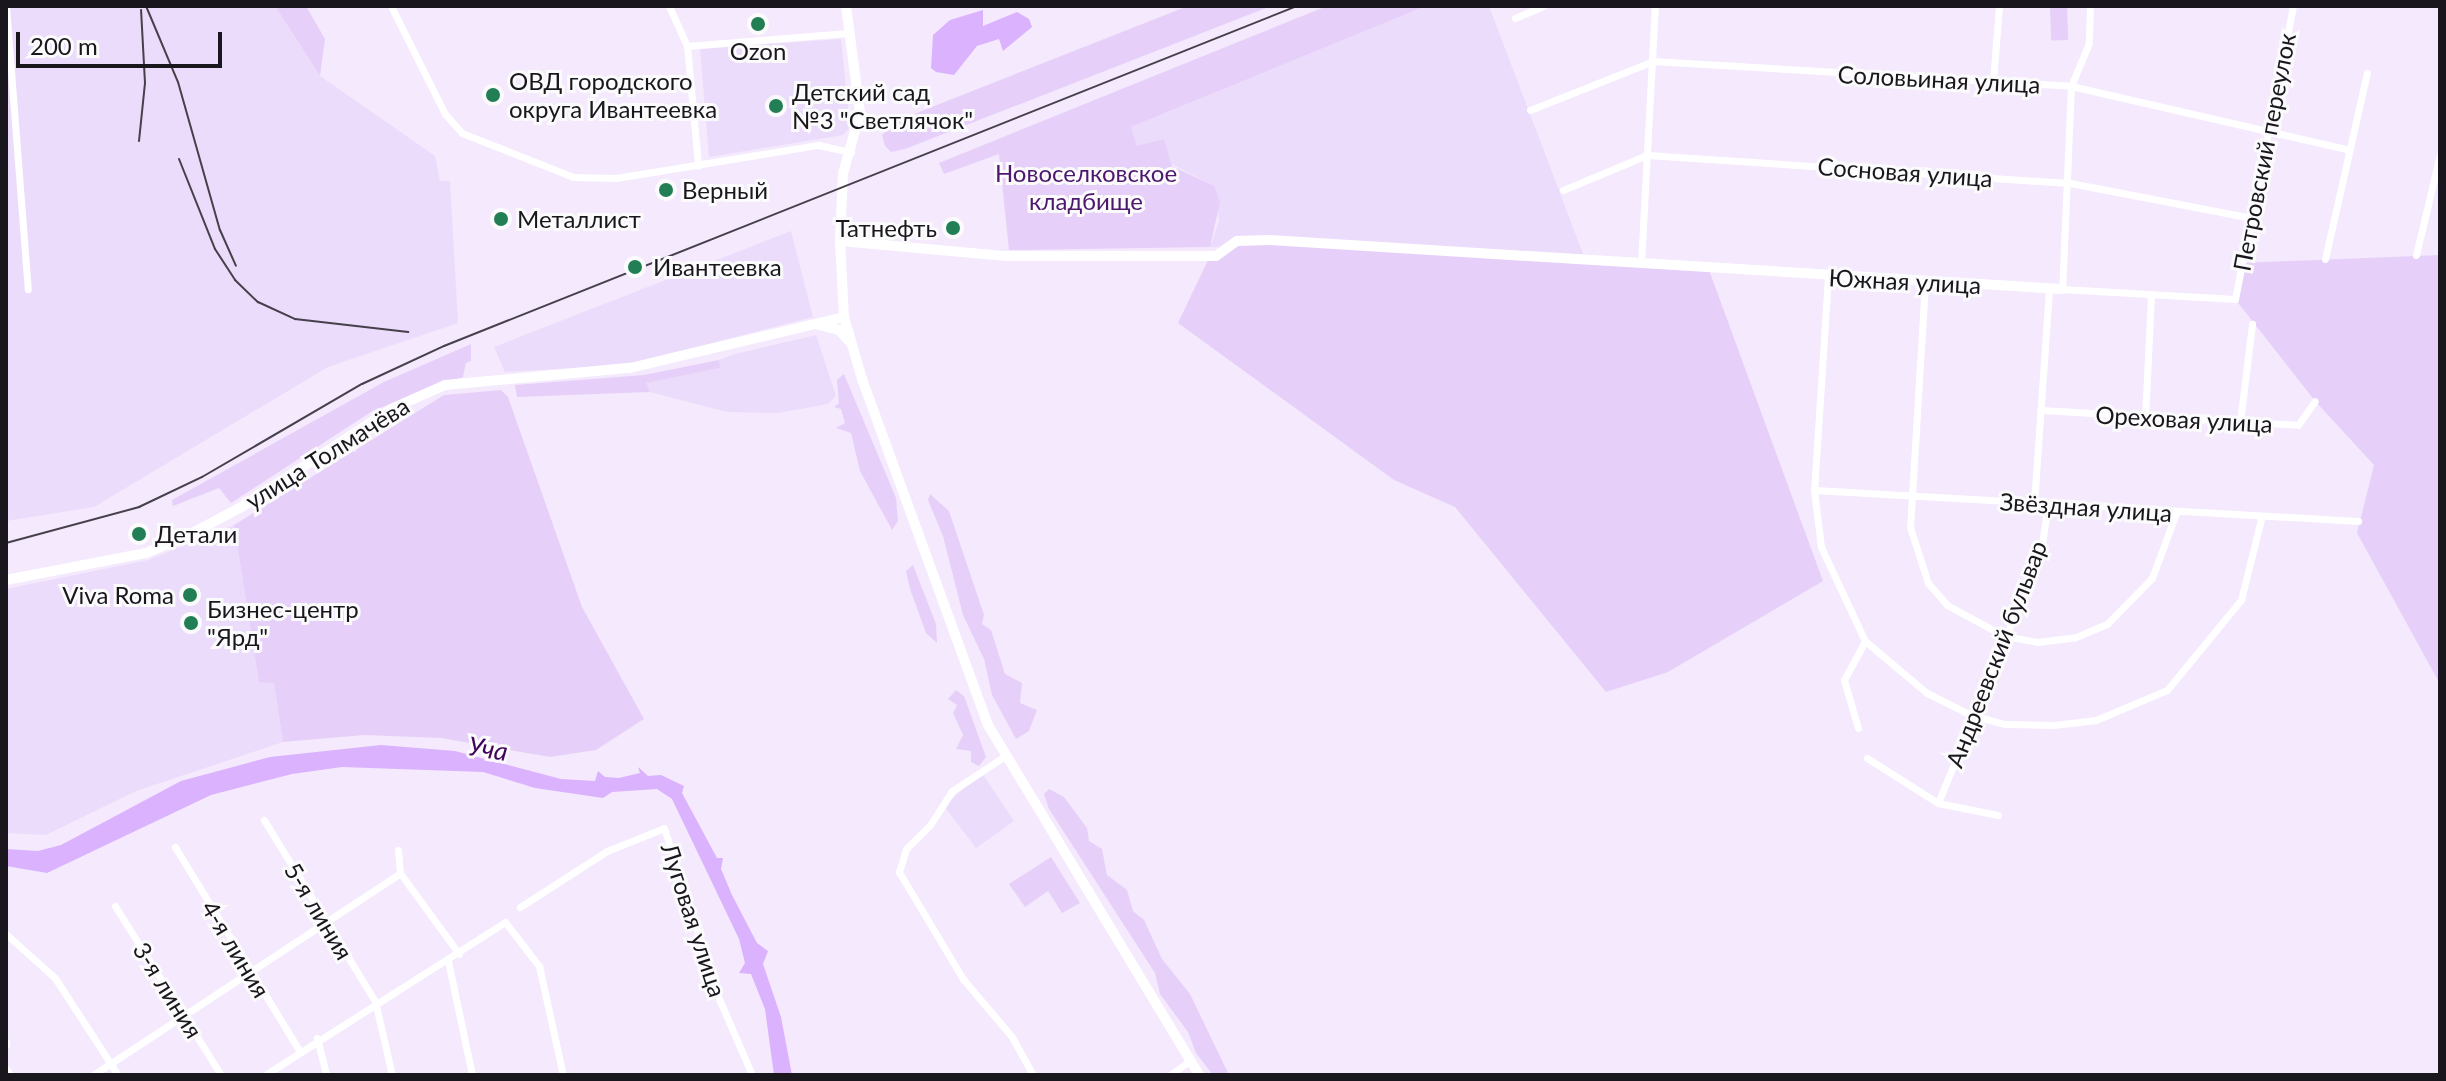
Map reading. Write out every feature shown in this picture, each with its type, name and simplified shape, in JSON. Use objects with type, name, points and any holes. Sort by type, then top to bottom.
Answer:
[{"type":"street","points":[[6,6],[28,289]]},
{"type":"street","points":[[391,6],[445,114],[476,141],[573,177],[616,178],[818,145],[851,152]]},
{"type":"street","points":[[669,6],[687,46],[698,165]]},
{"type":"street","points":[[846,6],[860,105],[851,152],[843,174],[840,241],[844,317],[851,344],[970,682],[1005,756],[1199,1075]]},
{"type":"street","points":[[1515,18],[1543,6]]},
{"type":"street","points":[[1641,263],[1655,6]]},
{"type":"street","points":[[1993,81],[1999,6]]},
{"type":"street","points":[[2062,289],[2070,183],[2071,86],[2089,43],[2090,6]]},
{"type":"street","name":"Петровский переулок","points":[[2235,299],[2293,6]]},
{"type":"street","points":[[687,46],[850,33]]},
{"type":"street","name":"Соловьиная улица","points":[[1530,110],[1653,61],[2071,86],[2350,150]]},
{"type":"street","points":[[2325,259],[2367,73]]},
{"type":"street","points":[[2416,255],[2440,154]]},
{"type":"street","name":"Сосновая улица","points":[[1563,190],[1647,155],[2070,183],[2251,218]]},
{"type":"street","name":"Южная улица","points":[[840,241],[1006,256],[1216,256],[1227,245],[1247,240],[1575,258],[1925,283],[2235,299]]},
{"type":"street","points":[[1828,276],[1814,490],[1821,547],[1865,641],[1927,693],[1971,715],[2005,724],[2096,720],[2167,690],[2241,600],[2261,519]]},
{"type":"street","points":[[1925,283],[1910,527],[1928,583],[1947,605],[2004,636],[2037,642],[2076,637],[2107,624],[2152,578],[2176,513]]},
{"type":"street","name":"Андреевский бульвар","points":[[2034,504],[2049,289]]},
{"type":"street","points":[[813,324],[830,313],[842,293]]},
{"type":"street","points":[[2145,418],[2151,294]]},
{"type":"street","name":"улица Толмачёва","points":[[6,580],[146,553],[187,536],[243,506],[391,409],[445,385],[630,368],[844,317]]},
{"type":"street","points":[[813,324],[839,330],[851,344]]},
{"type":"street","points":[[2240,422],[2252,324]]},
{"type":"street","name":"Ореховая улица","points":[[2041,410],[2298,425],[2315,401]]},
{"type":"street","name":"Звёздная улица","points":[[1814,490],[2261,519],[2358,521]]},
{"type":"street","name":"Андреевский бульвар","points":[[1938,803],[1971,715],[2041,550],[2048,504]]},
{"type":"street","points":[[1858,728],[1844,680],[1865,641]]},
{"type":"street","points":[[1005,756],[962,782],[941,804],[930,825],[906,849],[899,872],[963,979],[1012,1037],[1033,1075]]},
{"type":"street","points":[[1867,758],[1938,803],[1998,815]]},
{"type":"street","name":"5-я линия","points":[[264,820],[375,1001],[392,1075]]},
{"type":"street","name":"Луговая улица","points":[[520,907],[607,851],[664,828],[720,1001],[752,1075]]},
{"type":"street","name":"4-я линия","points":[[175,847],[299,1050]]},
{"type":"street","points":[[398,850],[400,873],[459,954]]},
{"type":"street","points":[[93,1075],[327,925],[400,873]]},
{"type":"street","name":"3-я линия","points":[[115,906],[221,1075]]},
{"type":"street","points":[[265,1075],[375,1001],[448,961],[505,922],[539,966],[563,1075]]},
{"type":"street","points":[[6,934],[55,978],[118,1075]]},
{"type":"street","points":[[448,961],[472,1075]]},
{"type":"street","points":[[317,1038],[326,1075]]},
{"type":"street","points":[[1170,1075],[1191,1060]]},
{"type":"street","points":[[6,1069],[10,1075]]},
{"type":"shaded area","points":[[6,6],[275,6],[320,76],[435,156],[440,181],[450,181],[458,323],[328,367],[94,507],[6,521]]},
{"type":"shaded area","points":[[1426,6],[1489,6],[1585,259],[1210,247],[1219,221],[1214,186],[1137,146],[1131,127]]},
{"type":"shaded area","points":[[983,10],[983,26],[1017,12],[1029,19],[1032,27],[1003,51],[999,39],[977,46],[954,75],[931,68],[933,35],[950,20]]},
{"type":"shaded area","name":"Детский сад №3 \"Светлячок\"","points":[[841,39],[850,127],[843,135],[709,157],[700,49]]},
{"type":"shaded area","points":[[791,231],[813,317],[625,365],[505,372],[494,347]]},
{"type":"shaded area","points":[[816,335],[836,396],[828,404],[778,413],[727,412],[650,392],[645,383],[719,368],[719,360],[735,354]]},
{"type":"shaded area","points":[[234,525],[259,681],[274,682],[283,742],[136,791],[46,835],[6,833],[6,589],[148,560]]},
{"type":"shaded area","points":[[381,745],[455,751],[561,779],[595,781],[598,771],[605,777],[619,778],[640,773],[638,767],[648,776],[661,775],[684,786],[682,793],[717,858],[723,858],[721,869],[732,895],[757,943],[768,951],[763,964],[781,1017],[792,1075],[774,1075],[765,1009],[751,974],[739,973],[745,963],[739,939],[672,799],[657,789],[612,792],[603,798],[535,788],[483,772],[342,767],[292,774],[211,795],[47,873],[6,866],[6,849],[38,851],[61,845],[181,781],[270,757]]},
{"type":"shaded area","points":[[982,773],[1014,821],[976,848],[944,806]]},
{"type":"green space","points":[[275,6],[306,6],[325,39],[320,76]]},
{"type":"green space","points":[[1188,6],[1271,6],[905,149],[891,152],[885,146],[882,135],[899,120]]},
{"type":"green space","name":"Новоселковское кладбище","points":[[1327,6],[1426,6],[1131,127],[1137,146],[1164,139],[1172,166],[1214,186],[1220,202],[1210,247],[1009,250],[999,154],[944,174],[939,163]]},
{"type":"green space","points":[[2067,6],[2068,40],[2051,41],[2050,7]]},
{"type":"green space","points":[[1301,242],[1709,270],[1823,581],[1668,672],[1606,692],[1455,507],[1394,480],[1178,323],[1210,256],[1227,245]]},
{"type":"green space","points":[[2440,255],[2440,684],[2357,533],[2374,465],[2315,401],[2235,299],[2241,263]]},
{"type":"green space","points":[[471,344],[471,361],[466,363],[463,377],[374,410],[231,503],[219,488],[173,506],[172,500],[384,382]]},
{"type":"green space","points":[[719,360],[720,368],[646,383],[650,392],[517,397],[515,385],[644,375]]},
{"type":"green space","points":[[844,374],[896,498],[898,521],[892,530],[860,471],[851,433],[836,428],[845,423],[841,409],[834,407],[839,403],[837,380]]},
{"type":"green space","points":[[501,390],[508,397],[582,607],[644,719],[596,750],[550,757],[441,738],[364,735],[283,742],[274,683],[259,682],[234,525],[444,395]]},
{"type":"green space","points":[[930,494],[949,511],[984,615],[982,624],[991,630],[1005,674],[1022,683],[1020,703],[1037,710],[1029,731],[1016,739],[992,695],[984,659],[963,615],[943,536],[928,500]]},
{"type":"green space","points":[[913,565],[936,624],[937,643],[926,633],[910,589],[906,571]]},
{"type":"green space","points":[[956,690],[964,696],[986,757],[979,766],[971,762],[971,751],[956,749],[963,735],[953,713],[957,705],[948,699]]},
{"type":"green space","points":[[1049,789],[1064,797],[1087,828],[1089,841],[1102,849],[1107,875],[1127,890],[1133,911],[1144,920],[1162,959],[1190,994],[1229,1075],[1213,1075],[1196,1053],[1188,1032],[1160,994],[1155,973],[1049,809],[1044,794]]},
{"type":"green space","points":[[1051,857],[1080,903],[1062,913],[1048,891],[1025,907],[1009,884]]},
{"type":"railway","points":[[146,6],[178,82],[220,230],[236,266]]},
{"type":"railway","points":[[6,543],[139,507],[202,477],[362,384],[444,346],[1297,6]]},
{"type":"railway","points":[[139,141],[145,83],[141,10]]},
{"type":"railway","points":[[179,159],[215,249],[235,280],[258,302],[295,319],[408,332]]},
{"type":"place","name":"Ozon","points":[[758,24]]},
{"type":"place","name":"ОВД городского округа Ивантеевка","points":[[493,95]]},
{"type":"place","name":"Детский сад №3 \"Светлячок\"","points":[[776,106]]},
{"type":"place","name":"Верный","points":[[666,190]]},
{"type":"place","name":"Металлист","points":[[501,219]]},
{"type":"place","name":"Татнефть","points":[[953,228]]},
{"type":"place","name":"Ивантеевка","points":[[635,267]]},
{"type":"place","name":"Детали","points":[[139,534]]},
{"type":"place","name":"Viva Roma","points":[[190,595]]},
{"type":"place","name":"Бизнес-центр \"Ярд\"","points":[[191,623]]},
{"type":"water label","name":"Уча","points":[[488,749]]}]
